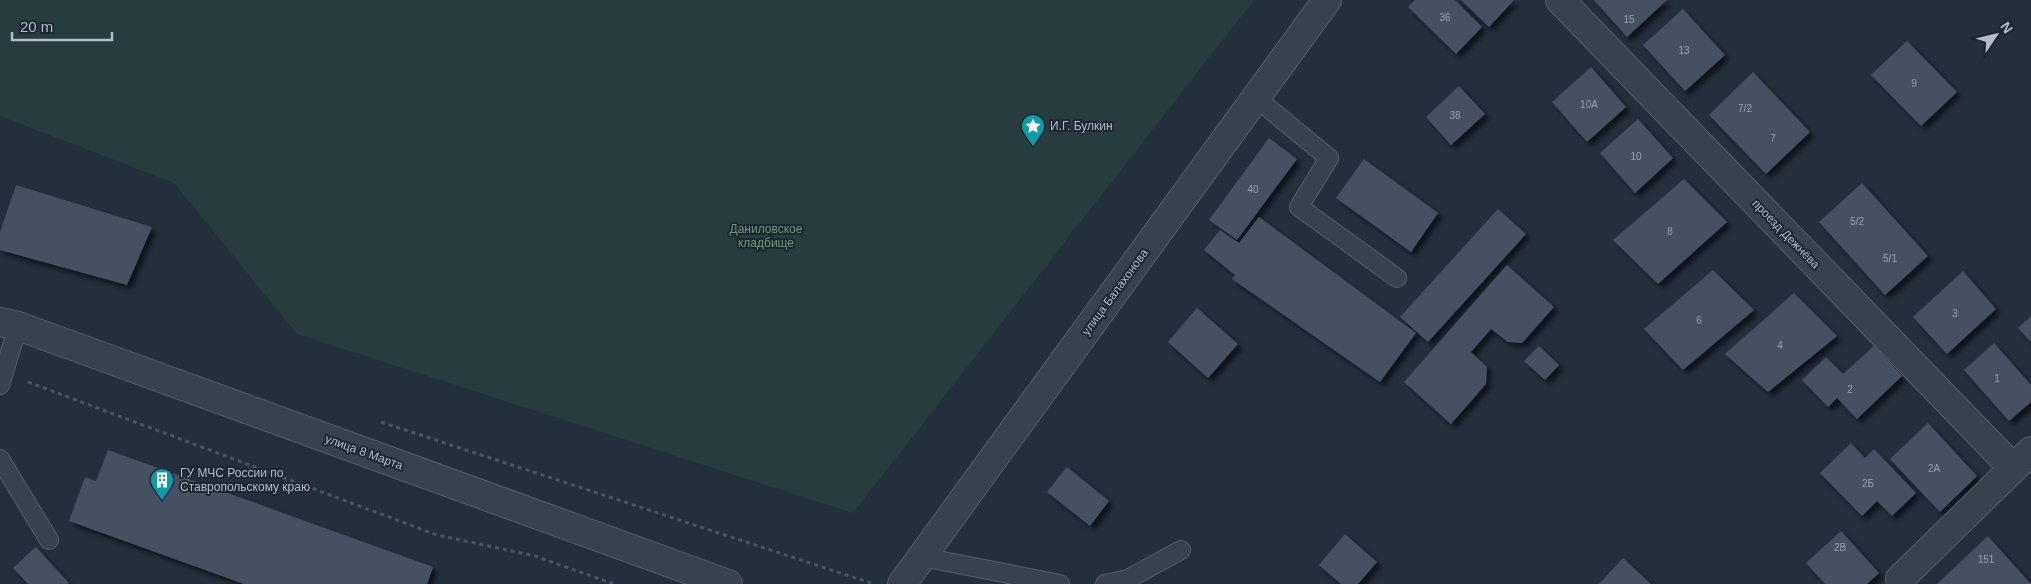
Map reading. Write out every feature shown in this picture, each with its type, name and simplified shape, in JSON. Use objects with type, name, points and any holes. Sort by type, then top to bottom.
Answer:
[{"type":"street","name":"улица Балахонова","points":[[902,584],[1327,0]]},
{"type":"street","name":"проезд Дежнёва","points":[[1560,0],[2022,460],[1900,579]]},
{"type":"street","name":"улица 8 Марта","points":[[9,324],[728,584]]},
{"type":"lane","points":[[1256,98],[1329,158],[1299,207],[1397,278]]},
{"type":"lane","points":[[2,379],[9,324]]},
{"type":"lane","points":[[0,459],[49,540]]},
{"type":"lane","points":[[1105,584],[1128,579],[1181,550]]},
{"type":"lane","points":[[922,557],[1060,584]]},
{"type":"path","points":[[2,379],[437,534],[535,556],[614,584]]},
{"type":"path","points":[[377,421],[877,584]]},
{"type":"green space","name":"Даниловское кладбище","points":[[0,0],[1254,0],[853,513],[297,334],[174,183],[0,116]]},
{"type":"building","points":[[1415,0],[1455,0],[1482,27],[1456,54],[1408,7]]},
{"type":"building","points":[[1461,0],[1514,0],[1489,27]]},
{"type":"building","points":[[1594,0],[1667,0],[1627,37]]},
{"type":"building","points":[[1683,9],[1725,55],[1685,91],[1643,45]]},
{"type":"building","points":[[1907,41],[1957,92],[1921,126],[1871,75]]},
{"type":"building","points":[[1591,67],[1626,107],[1587,142],[1552,102]]},
{"type":"building","points":[[1753,72],[1810,132],[1766,174],[1709,115]]},
{"type":"building","points":[[1459,86],[1485,114],[1451,145],[1426,117]]},
{"type":"building","points":[[1638,119],[1673,158],[1635,193],[1600,153]]},
{"type":"building","points":[[1269,138],[1297,159],[1237,240],[1209,220]]},
{"type":"building","points":[[1364,159],[1438,213],[1411,252],[1336,198]]},
{"type":"building","points":[[1684,179],[1727,222],[1658,284],[1613,240]]},
{"type":"building","points":[[1862,183],[1928,256],[1885,295],[1819,222]]},
{"type":"building","points":[[16,185],[152,227],[127,285],[0,250],[0,232]]},
{"type":"building","points":[[1498,209],[1526,234],[1428,342],[1400,317]]},
{"type":"building","points":[[1259,217],[1416,333],[1380,382],[1232,279],[1235,275],[1204,250],[1220,230],[1239,243]]},
{"type":"building","points":[[1507,265],[1554,307],[1522,343],[1508,342],[1491,329],[1471,352],[1487,367],[1486,384],[1451,424],[1404,382]]},
{"type":"building","points":[[1713,270],[1754,310],[1683,370],[1644,329]]},
{"type":"building","points":[[1963,271],[1996,309],[1947,354],[1913,317]]},
{"type":"building","points":[[1794,293],[1837,336],[1768,392],[1725,354]]},
{"type":"building","points":[[1197,308],[1238,344],[1208,378],[1168,342]]},
{"type":"building","points":[[2031,316],[2031,342],[2018,328]]},
{"type":"building","points":[[1994,343],[2031,385],[2031,402],[2009,421],[1964,370]]},
{"type":"building","points":[[1539,346],[1559,365],[1545,380],[1524,361]]},
{"type":"building","points":[[1874,346],[1902,376],[1857,419],[1837,398],[1828,407],[1802,380],[1826,357],[1843,374]]},
{"type":"building","points":[[1928,423],[1977,476],[1940,512],[1890,459]]},
{"type":"building","points":[[1851,443],[1865,458],[1874,449],[1916,493],[1892,516],[1877,501],[1862,516],[1820,473]]},
{"type":"building","name":"ГУ МЧС России по Ставропольскому краю","points":[[108,450],[433,567],[427,584],[244,584],[69,521],[85,477],[96,481]]},
{"type":"building","points":[[1067,467],[1109,501],[1090,526],[1047,492]]},
{"type":"building","points":[[1841,531],[1879,573],[1867,584],[1825,584],[1806,563]]},
{"type":"building","points":[[1345,534],[1377,562],[1358,584],[1341,584],[1319,565]]},
{"type":"building","points":[[1988,536],[2031,584],[1937,584]]},
{"type":"building","points":[[36,547],[68,584],[28,584],[13,568]]},
{"type":"building","points":[[1623,558],[1651,584],[1599,584]]},
{"type":"place","name":"И.Г. Булкин","points":[[1033,147]]},
{"type":"place","name":"ГУ МЧС России по Ставропольскому краю","points":[[162,501]]}]
